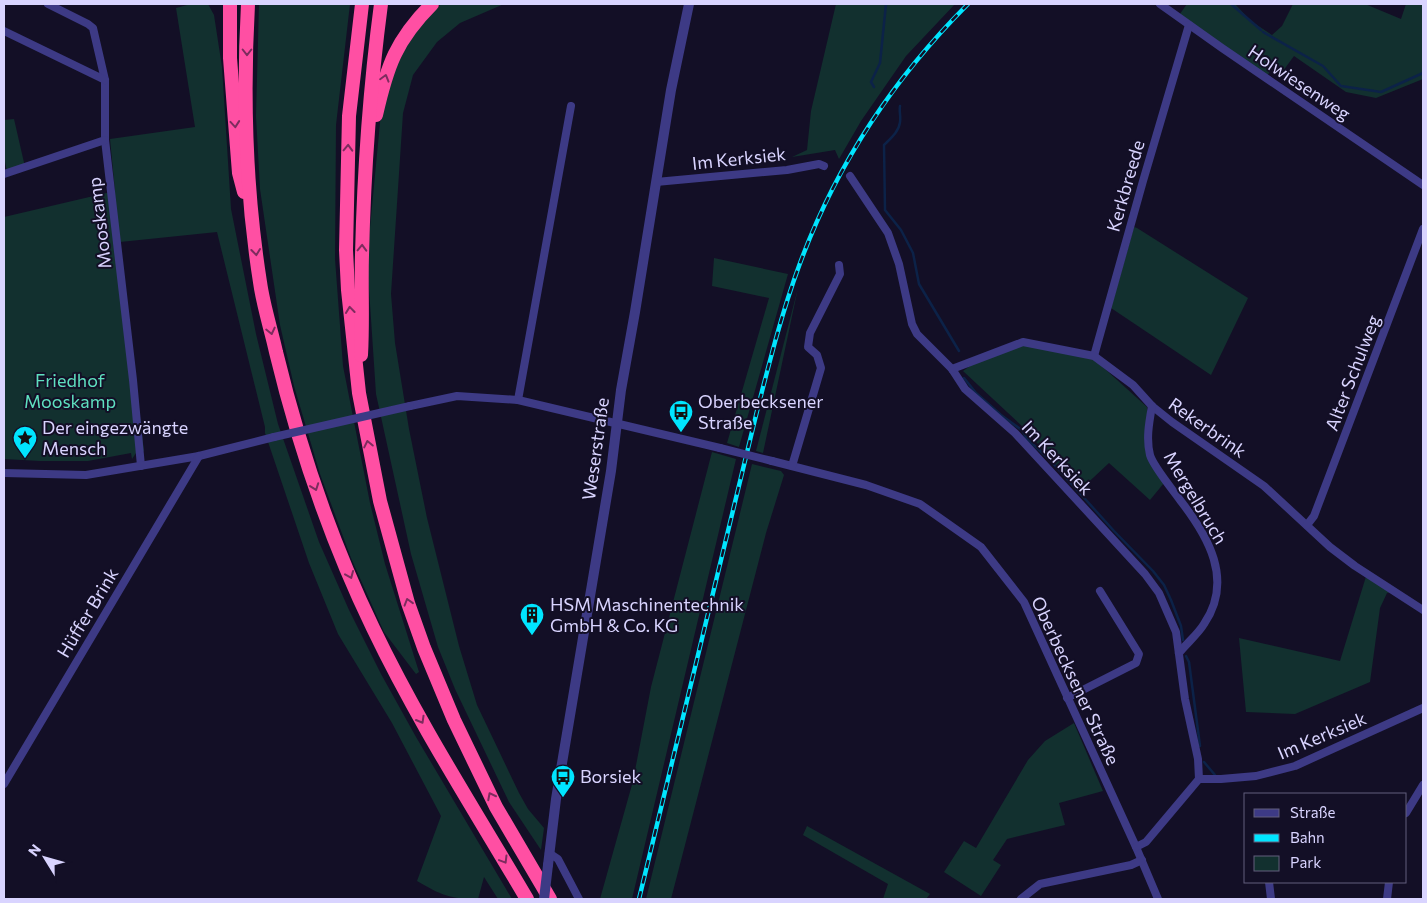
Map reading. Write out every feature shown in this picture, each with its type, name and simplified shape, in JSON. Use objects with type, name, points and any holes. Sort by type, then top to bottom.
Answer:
[{"type":"highway","points":[[221,4],[230,58]]},
{"type":"highway","points":[[230,4],[230,58],[239,173],[252,221]]},
{"type":"highway","points":[[248,4],[247,127],[252,221],[260,284],[288,402],[308,467],[330,530],[372,628],[414,708],[527,899]]},
{"type":"highway","points":[[362,4],[349,116],[346,250],[348,290],[359,394],[380,501],[408,603],[424,648],[474,764],[496,807],[550,899]]},
{"type":"highway","points":[[359,394],[363,332],[362,258],[365,159],[374,57],[381,4]]},
{"type":"highway","points":[[365,159],[386,74],[400,41],[417,18],[432,4]]},
{"type":"street","name":"Mooskamp","points":[[48,4],[93,28],[105,80],[105,140],[141,466]]},
{"type":"street","name":"Weserstraße","points":[[544,899],[556,800],[611,471],[616,423],[671,90],[689,4]]},
{"type":"street","name":"Holwiesenweg","points":[[1160,4],[1423,186]]},
{"type":"street","name":"Kerkbreede","points":[[1094,356],[1189,25]]},
{"type":"street","points":[[4,31],[105,80]]},
{"type":"street","points":[[518,400],[571,106]]},
{"type":"street","points":[[4,174],[105,140]]},
{"type":"street","name":"Im Kerksiek","points":[[656,182],[787,170],[819,164],[824,166]]},
{"type":"street","name":"Im Kerksiek","points":[[850,176],[888,234],[899,264],[912,324],[917,334],[952,369],[965,389],[1015,433],[1150,580],[1159,593],[1176,632],[1185,699],[1198,759],[1199,779],[1256,776],[1295,766],[1423,708]]},
{"type":"street","name":"Alter Schulweg","points":[[1307,526],[1314,516],[1423,229]]},
{"type":"street","points":[[792,466],[821,368],[817,355],[808,346],[808,340],[840,274],[839,265]]},
{"type":"street","name":"Rekerbrink","points":[[952,369],[1023,342],[1094,356],[1133,385],[1152,406],[1264,486],[1330,547],[1355,566],[1423,610]]},
{"type":"street","name":"Oberbecksener Straße","points":[[4,473],[86,475],[141,466],[199,456],[274,437],[457,396],[518,400],[866,485],[920,504],[981,547],[1024,602],[1136,846],[1158,899]]},
{"type":"street","name":"Mergelbruch","points":[[1152,406],[1148,435],[1151,457],[1192,515],[1208,542],[1216,565],[1218,588],[1214,603],[1204,624],[1179,652]]},
{"type":"street","name":"Hüffer Brink","points":[[4,784],[199,456]]},
{"type":"street","points":[[1067,698],[1136,663],[1139,654],[1100,591]]},
{"type":"street","points":[[1136,846],[1146,842],[1199,779]]},
{"type":"street","points":[[1407,811],[1423,785]]},
{"type":"street","points":[[1416,795],[1423,802]]},
{"type":"street","points":[[549,853],[558,859],[579,899]]},
{"type":"street","points":[[1021,899],[1040,884],[1131,865],[1142,860]]},
{"type":"street","points":[[1269,883],[1271,899]]},
{"type":"street","points":[[1387,899],[1389,883]]},
{"type":"green space","name":"Friedhof Mooskamp","points":[[191,4],[208,4],[214,15],[222,67],[231,209],[256,334],[278,424],[319,542],[349,610],[381,674],[512,899],[498,899],[484,877],[478,899],[446,895],[417,881],[441,816],[392,723],[338,634],[309,563],[265,433],[217,232],[120,242],[144,451],[136,453],[132,459],[131,453],[88,461],[4,459],[4,217],[115,191],[110,139],[195,127],[176,8]]},
{"type":"green space","points":[[259,4],[350,4],[336,125],[335,259],[343,366],[370,503],[385,564],[419,672],[416,674],[384,632],[351,558],[320,474],[294,386],[280,325],[260,189],[256,116]]},
{"type":"green space","points":[[441,4],[504,4],[460,23],[437,42],[413,75],[403,113],[391,294],[395,343],[409,429],[427,518],[459,646],[477,705],[519,793],[528,809],[544,828],[541,850],[509,802],[455,689],[438,647],[411,554],[376,394],[367,259],[382,102],[398,55],[420,24]]},
{"type":"green space","points":[[836,4],[955,4],[906,56],[861,121],[839,159],[835,150],[792,157],[807,150],[811,111]]},
{"type":"green space","points":[[1187,4],[1235,4],[1251,21],[1272,35],[1282,26],[1293,4],[1365,4],[1401,19],[1406,4],[1423,4],[1423,79],[1376,98],[1346,92],[1294,56],[1283,71],[1274,66],[1264,80],[1177,18]]},
{"type":"green space","points":[[14,119],[25,167],[7,172],[4,157],[4,120]]},
{"type":"green space","points":[[1134,227],[1248,298],[1211,375],[1111,308]]},
{"type":"green space","points":[[714,258],[788,274],[739,447],[727,443],[769,298],[712,286]]},
{"type":"green space","points":[[798,288],[763,453],[756,451]]},
{"type":"green space","points":[[1023,344],[1095,360],[1147,407],[1147,454],[1164,483],[1150,500],[1109,463],[1079,491],[1023,427],[963,371],[987,354]]},
{"type":"green space","points":[[712,452],[736,459],[632,899],[600,899],[633,781],[651,687]]},
{"type":"green space","points":[[752,464],[781,471],[784,475],[766,533],[671,899],[646,899]]},
{"type":"green space","points":[[1368,570],[1396,591],[1387,593],[1380,608],[1370,682],[1295,714],[1246,712],[1239,638],[1340,661]]},
{"type":"green space","points":[[1074,723],[1103,791],[1059,803],[1065,825],[1007,839],[993,860],[1001,865],[981,896],[944,872],[964,841],[976,848],[1028,760],[1045,741]]},
{"type":"green space","points":[[807,826],[930,894],[926,899],[883,899],[888,884],[803,835]]},
{"type":"waterway","points":[[874,87],[871,82],[880,63],[886,4]]},
{"type":"waterway","points":[[1231,4],[1261,30]]},
{"type":"waterway","points":[[1263,32],[1323,66],[1341,86],[1381,92],[1423,73]]},
{"type":"waterway","points":[[900,106],[898,129],[884,145],[885,210],[901,230],[913,253],[919,284],[959,351]]},
{"type":"waterway","points":[[964,378],[976,393],[1023,431],[1026,438],[1050,460],[1153,571],[1164,585],[1171,600],[1181,626],[1183,640]]},
{"type":"waterway","points":[[1186,656],[1189,662],[1200,746]]},
{"type":"waterway","points":[[1204,762],[1215,775]]},
{"type":"railway","points":[[639,899],[758,407],[782,318],[799,266],[830,194],[869,126],[915,62],[968,4]]},
{"type":"place","name":"Oberbecksener Straße","points":[[681,433]]},
{"type":"place","name":"Der eingezwängte Mensch","points":[[25,459]]},
{"type":"place","name":"HSM Maschinentechnik GmbH & Co. KG","points":[[532,636]]},
{"type":"place","name":"Borsiek","points":[[563,798]]}]
